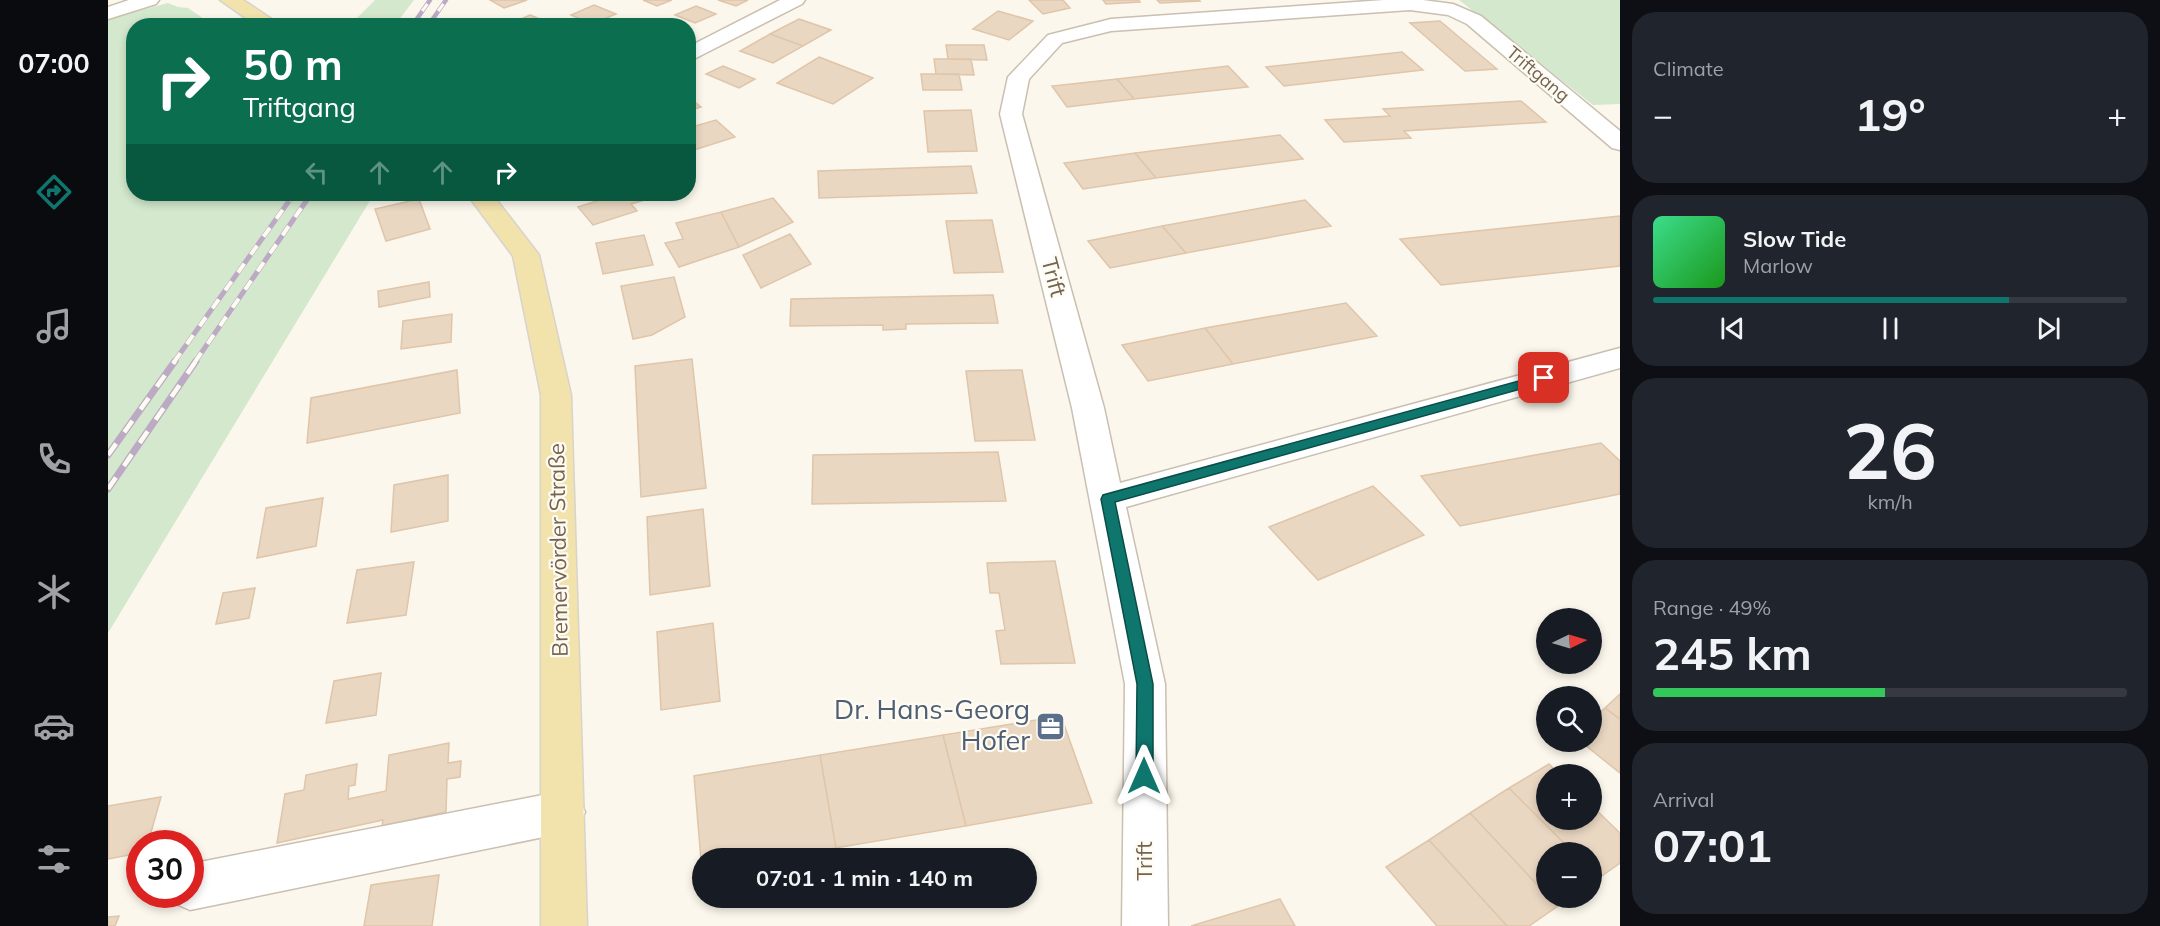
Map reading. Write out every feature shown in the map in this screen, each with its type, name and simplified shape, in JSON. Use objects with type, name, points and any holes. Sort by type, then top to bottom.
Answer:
[{"type":"main road","points":[[230,0],[259,18]]},
{"type":"main road","name":"Bremervörder Straße","points":[[484,201],[526,255],[556,395],[564,926]]},
{"type":"street","points":[[108,13],[148,0]]},
{"type":"street","points":[[696,52],[795,0]]},
{"type":"street","name":"Trift","points":[[1145,926],[1145,684],[1088,408],[1011,114],[1019,76],[1055,39],[1111,25],[1410,4],[1453,10]]},
{"type":"street","name":"Triftgang","points":[[1453,10],[1474,20],[1620,143]]},
{"type":"street","points":[[1108,499],[1620,358]]},
{"type":"street","points":[[204,884],[563,812]]},
{"type":"green space","points":[[375,0],[414,0],[400,18],[357,18]]},
{"type":"green space","points":[[1459,0],[1620,0],[1620,104],[1593,105]]},
{"type":"green space","points":[[168,3],[188,8],[203,18],[126,18],[126,201],[370,201],[108,633],[108,19]]},
{"type":"building","points":[[490,0],[527,0],[504,8]]},
{"type":"building","points":[[643,0],[672,0],[657,6]]},
{"type":"building","points":[[718,0],[748,0],[736,6]]},
{"type":"building","points":[[1029,0],[1063,0],[1070,8],[1043,14]]},
{"type":"building","points":[[1103,0],[1139,0],[1140,2],[1106,4]]},
{"type":"building","points":[[1157,0],[1199,0],[1200,1],[1160,3]]},
{"type":"building","points":[[594,5],[616,14],[606,18],[578,18],[571,15]]},
{"type":"building","points":[[696,6],[716,14],[696,23],[696,18],[682,18],[675,15]]},
{"type":"building","points":[[998,11],[1033,21],[1009,40],[973,29]]},
{"type":"building","points":[[799,19],[831,30],[803,46],[770,34]]},
{"type":"building","points":[[1440,21],[1497,69],[1465,71],[1410,23]]},
{"type":"building","points":[[770,34],[803,46],[773,63],[740,51]]},
{"type":"building","points":[[946,45],[984,45],[987,60],[948,59]]},
{"type":"building","points":[[1402,52],[1423,70],[1284,86],[1266,67]]},
{"type":"building","points":[[819,57],[873,78],[833,104],[777,83]]},
{"type":"building","points":[[934,59],[971,59],[974,75],[936,74]]},
{"type":"building","points":[[723,66],[755,79],[739,88],[706,74]]},
{"type":"building","points":[[1228,66],[1248,87],[1134,99],[1117,79]]},
{"type":"building","points":[[921,74],[959,74],[962,90],[923,90]]},
{"type":"building","points":[[1117,79],[1134,99],[1067,107],[1052,86]]},
{"type":"building","points":[[1521,101],[1546,122],[1404,131],[1411,138],[1344,142],[1325,120],[1390,116],[1383,109]]},
{"type":"building","points":[[971,110],[977,151],[928,152],[924,111]]},
{"type":"building","points":[[716,120],[735,137],[696,149],[696,126]]},
{"type":"building","points":[[1280,135],[1303,159],[1156,178],[1135,153]]},
{"type":"building","points":[[1135,153],[1156,178],[1083,189],[1064,163]]},
{"type":"building","points":[[971,166],[977,193],[819,198],[818,171]]},
{"type":"building","points":[[773,198],[793,222],[739,247],[721,212]]},
{"type":"building","points":[[1305,200],[1331,226],[1186,253],[1162,226]]},
{"type":"building","points":[[420,201],[430,229],[386,241],[375,209]]},
{"type":"building","points":[[597,201],[641,201],[631,204],[637,211],[593,225],[578,207]]},
{"type":"building","points":[[721,212],[739,247],[679,267],[665,243],[683,239],[676,223]]},
{"type":"building","points":[[1620,216],[1620,266],[1441,285],[1400,239]]},
{"type":"building","points":[[992,220],[1003,272],[954,273],[946,221]]},
{"type":"building","points":[[1162,226],[1186,253],[1110,268],[1088,241]]},
{"type":"building","points":[[790,234],[811,264],[761,288],[743,255]]},
{"type":"building","points":[[644,235],[653,265],[603,274],[596,243]]},
{"type":"building","points":[[674,277],[685,317],[652,335],[633,339],[621,286]]},
{"type":"building","points":[[429,282],[430,297],[379,307],[378,291]]},
{"type":"building","points":[[993,295],[998,323],[906,324],[906,329],[883,330],[883,325],[790,326],[791,299]]},
{"type":"building","points":[[1346,303],[1377,336],[1233,364],[1205,328]]},
{"type":"building","points":[[452,314],[451,342],[401,349],[403,321]]},
{"type":"building","points":[[1205,328],[1233,364],[1148,381],[1122,345]]},
{"type":"building","points":[[692,359],[706,488],[641,497],[635,366]]},
{"type":"building","points":[[457,370],[460,413],[307,443],[311,398]]},
{"type":"building","points":[[1022,370],[1035,440],[975,441],[966,371]]},
{"type":"building","points":[[1601,443],[1620,461],[1620,494],[1460,526],[1421,476]]},
{"type":"building","points":[[998,452],[1006,501],[812,504],[813,455]]},
{"type":"building","points":[[448,475],[448,521],[391,532],[394,485]]},
{"type":"building","points":[[1373,486],[1424,535],[1318,580],[1269,527]]},
{"type":"building","points":[[323,498],[316,546],[257,558],[266,508]]},
{"type":"building","points":[[703,509],[710,586],[650,595],[647,517]]},
{"type":"building","points":[[1055,561],[1075,663],[1001,664],[996,631],[1005,630],[999,593],[990,593],[987,563]]},
{"type":"building","points":[[414,562],[406,615],[347,623],[357,570]]},
{"type":"building","points":[[255,588],[249,618],[216,624],[223,593]]},
{"type":"building","points":[[713,623],[720,701],[661,710],[657,632]]},
{"type":"building","points":[[381,673],[376,715],[326,723],[334,681]]},
{"type":"building","points":[[1620,694],[1620,719],[1605,708]]},
{"type":"building","points":[[1605,708],[1620,719],[1620,773],[1594,752],[1602,752],[1602,711]]},
{"type":"building","points":[[1061,716],[1092,803],[966,826],[943,735]]},
{"type":"building","points":[[943,735],[966,826],[836,848],[820,755]]},
{"type":"building","points":[[449,743],[448,763],[461,761],[460,777],[447,779],[446,812],[382,826],[383,820],[277,843],[285,794],[304,790],[306,775],[357,764],[355,785],[349,786],[348,799],[386,791],[389,755]]},
{"type":"building","points":[[820,755],[836,848],[700,848],[694,776]]},
{"type":"building","points":[[1536,772],[1536,815],[1509,788]]},
{"type":"building","points":[[1509,788],[1536,815],[1536,830],[1551,830],[1563,842],[1536,842],[1536,883],[1470,813]]},
{"type":"building","points":[[161,797],[152,830],[126,830],[126,856],[108,859],[108,806]]},
{"type":"building","points":[[1470,813],[1536,883],[1536,908],[1555,908],[1529,926],[1507,926],[1429,840]]},
{"type":"building","points":[[1602,816],[1620,833],[1620,863],[1602,876],[1602,842],[1563,842],[1551,830],[1602,830]]},
{"type":"building","points":[[1429,840],[1507,926],[1437,926],[1386,867]]},
{"type":"building","points":[[439,875],[432,926],[364,926],[371,885]]},
{"type":"building","points":[[1280,899],[1295,926],[1191,926]]},
{"type":"building","points":[[119,916],[115,926],[108,926],[108,917]]},
{"type":"railway","points":[[418,18],[430,0]]},
{"type":"railway","points":[[434,18],[446,0]]},
{"type":"railway","points":[[174,362],[289,201]]},
{"type":"railway","points":[[195,362],[306,201]]},
{"type":"railway","points":[[108,455],[175,361]]},
{"type":"railway","points":[[108,489],[196,361]]},
{"type":"place","name":"Dr. Hans-Georg Hofer","points":[[1051,726]]},
{"type":"route","points":[[1144,776],[1145,684],[1108,499],[1544,378]]}]
